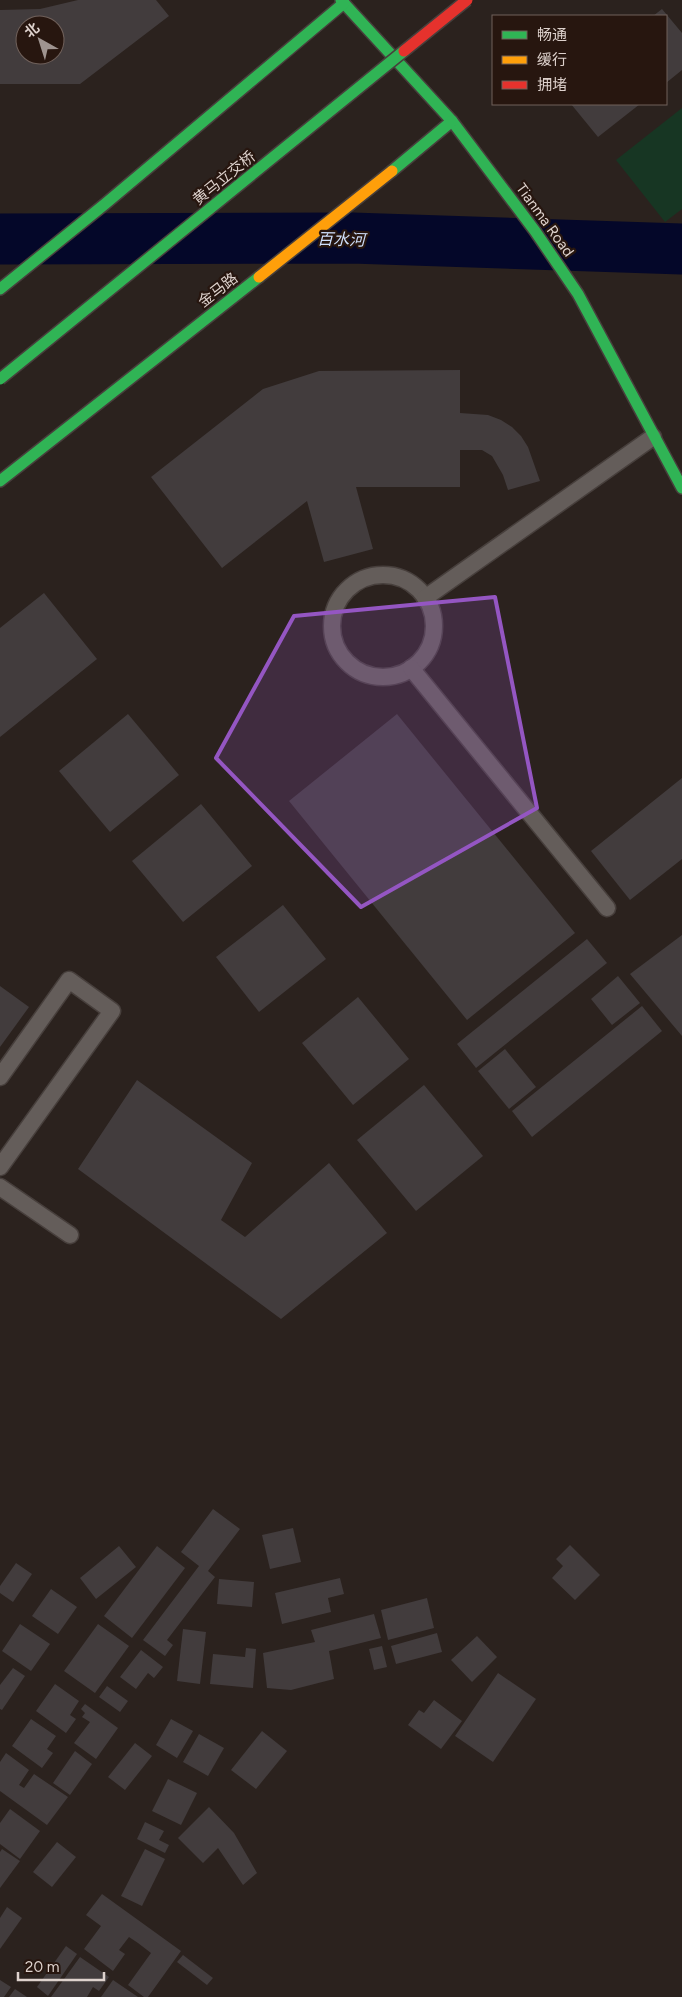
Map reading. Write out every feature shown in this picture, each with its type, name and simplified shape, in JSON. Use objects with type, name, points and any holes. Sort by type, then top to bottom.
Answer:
[{"type":"street","name":"黄马立交桥","points":[[0,379],[467,0]]},
{"type":"street","name":"Tianma Road","points":[[342,2],[452,121],[536,231],[578,294],[682,488]]},
{"type":"street","points":[[0,289],[105,204],[342,2]]},
{"type":"street","name":"金马路","points":[[0,481],[354,203],[452,121]]},
{"type":"lane","points":[[425,598],[653,437]]},
{"type":"lane","points":[[381,575],[396,576],[409,582],[425,598],[433,617],[434,632],[430,646],[422,658],[411,668],[398,675],[384,677],[369,676],[356,670],[345,661],[336,648],[332,635],[332,620],[335,606],[343,593],[354,583],[367,577],[381,575]]},
{"type":"lane","points":[[411,668],[607,908]]},
{"type":"lane","points":[[0,1077],[69,980],[112,1011],[0,1167]]},
{"type":"lane","points":[[0,1187],[70,1235]]},
{"type":"highlighted area","points":[[495,597],[537,808],[361,907],[216,758],[294,616]]},
{"type":"green space","points":[[682,108],[682,209],[665,222],[616,160]]},
{"type":"building","points":[[78,0],[156,0],[169,16],[80,84],[0,84],[0,10],[40,9]]},
{"type":"building","points":[[662,9],[667,15],[654,15]]},
{"type":"building","points":[[667,15],[682,33],[682,70],[667,82]]},
{"type":"building","points":[[572,105],[639,105],[598,137]]},
{"type":"building","points":[[460,370],[460,413],[488,415],[512,427],[528,447],[540,481],[508,490],[503,475],[492,456],[482,450],[460,450],[460,487],[356,487],[373,549],[324,562],[307,501],[222,568],[151,477],[263,389],[319,371]]},
{"type":"building","points":[[44,593],[97,659],[0,737],[0,628]]},
{"type":"building","points":[[128,714],[179,775],[110,832],[59,771]]},
{"type":"building","points":[[397,714],[575,933],[467,1020],[289,801]]},
{"type":"building","points":[[682,778],[682,859],[630,900],[591,851]]},
{"type":"building","points":[[201,804],[252,866],[183,922],[132,861]]},
{"type":"building","points":[[283,905],[326,959],[259,1012],[216,957]]},
{"type":"building","points":[[682,935],[682,1036],[630,974]]},
{"type":"building","points":[[587,939],[607,963],[476,1068],[457,1044]]},
{"type":"building","points":[[618,976],[640,1003],[612,1025],[591,999]]},
{"type":"building","points":[[0,986],[29,1007],[0,1047]]},
{"type":"building","points":[[358,997],[409,1059],[353,1105],[302,1043]]},
{"type":"building","points":[[642,1006],[662,1031],[532,1137],[512,1111]]},
{"type":"building","points":[[505,1049],[536,1087],[509,1109],[478,1071]]},
{"type":"building","points":[[137,1080],[252,1163],[221,1220],[245,1237],[329,1163],[387,1233],[281,1319],[78,1169]]},
{"type":"building","points":[[424,1085],[483,1156],[416,1211],[357,1140]]},
{"type":"building","points":[[213,1509],[240,1529],[208,1571],[215,1577],[167,1640],[173,1645],[165,1656],[143,1640],[199,1566],[181,1552]]},
{"type":"building","points":[[293,1528],[301,1562],[270,1569],[262,1535]]},
{"type":"building","points":[[570,1545],[600,1575],[575,1600],[552,1578],[563,1566],[556,1559]]},
{"type":"building","points":[[119,1546],[136,1567],[96,1599],[80,1578]]},
{"type":"building","points":[[157,1546],[185,1568],[132,1638],[104,1616]]},
{"type":"building","points":[[16,1563],[32,1574],[13,1602],[0,1593],[0,1586]]},
{"type":"building","points":[[340,1578],[344,1594],[328,1598],[331,1612],[282,1624],[275,1593]]},
{"type":"building","points":[[219,1579],[254,1582],[252,1607],[217,1604]]},
{"type":"building","points":[[51,1589],[77,1607],[58,1634],[32,1616]]},
{"type":"building","points":[[427,1598],[434,1628],[388,1640],[381,1610]]},
{"type":"building","points":[[374,1614],[381,1638],[329,1651],[334,1679],[291,1690],[267,1688],[263,1653],[315,1642],[311,1630]]},
{"type":"building","points":[[20,1624],[50,1644],[31,1671],[2,1651]]},
{"type":"building","points":[[98,1624],[129,1646],[95,1693],[64,1671]]},
{"type":"building","points":[[183,1629],[206,1632],[200,1684],[177,1681]]},
{"type":"building","points":[[437,1633],[442,1652],[396,1664],[391,1646]]},
{"type":"building","points":[[477,1636],[497,1657],[472,1682],[451,1660]]},
{"type":"building","points":[[382,1646],[387,1667],[374,1670],[369,1649]]},
{"type":"building","points":[[246,1648],[256,1649],[253,1688],[210,1684],[213,1654],[245,1657]]},
{"type":"building","points":[[141,1650],[163,1667],[154,1678],[148,1673],[136,1689],[120,1677]]},
{"type":"building","points":[[13,1668],[25,1676],[2,1710],[0,1709],[0,1685]]},
{"type":"building","points":[[498,1673],[536,1699],[493,1762],[455,1736]]},
{"type":"building","points":[[55,1684],[79,1701],[70,1715],[76,1719],[66,1733],[36,1711]]},
{"type":"building","points":[[107,1686],[128,1701],[120,1712],[99,1697]]},
{"type":"building","points":[[434,1700],[462,1721],[441,1749],[408,1725],[419,1710],[424,1713]]},
{"type":"building","points":[[85,1704],[118,1728],[96,1759],[74,1743],[90,1722],[82,1717],[85,1713],[81,1709]]},
{"type":"building","points":[[31,1719],[56,1736],[47,1749],[53,1753],[42,1768],[12,1746]]},
{"type":"building","points":[[171,1719],[193,1731],[177,1758],[156,1745]]},
{"type":"building","points":[[262,1731],[287,1751],[256,1789],[231,1770]]},
{"type":"building","points":[[199,1734],[224,1748],[208,1776],[183,1762]]},
{"type":"building","points":[[135,1743],[152,1756],[125,1790],[108,1777]]},
{"type":"building","points":[[75,1751],[92,1764],[70,1795],[53,1783]]},
{"type":"building","points":[[6,1753],[29,1770],[19,1785],[24,1788],[34,1774],[68,1797],[47,1825],[0,1791],[0,1762]]},
{"type":"building","points":[[168,1779],[197,1793],[181,1825],[152,1811]]},
{"type":"building","points":[[209,1807],[234,1833],[257,1873],[243,1885],[218,1848],[203,1863],[178,1838]]},
{"type":"building","points":[[10,1809],[40,1831],[20,1859],[0,1844],[0,1823]]},
{"type":"building","points":[[145,1822],[164,1831],[159,1840],[169,1845],[165,1853],[137,1839]]},
{"type":"building","points":[[57,1842],[76,1857],[52,1887],[33,1872]]},
{"type":"building","points":[[2,1849],[20,1861],[0,1888],[0,1852]]},
{"type":"building","points":[[145,1849],[165,1859],[142,1906],[121,1896]]},
{"type":"building","points":[[102,1894],[181,1951],[148,1997],[144,1997],[128,1985],[151,1953],[138,1943],[129,1937],[119,1950],[125,1954],[113,1971],[84,1949],[101,1926],[86,1915]]},
{"type":"building","points":[[7,1907],[22,1918],[0,1949],[0,1918]]},
{"type":"building","points":[[66,1946],[77,1954],[48,1996],[37,1987]]},
{"type":"building","points":[[183,1955],[213,1978],[207,1985],[177,1962]]},
{"type":"building","points":[[80,1957],[109,1977],[99,1991],[93,1987],[87,1997],[51,1997]]},
{"type":"building","points":[[0,1980],[11,1987],[4,1997],[0,1997]]},
{"type":"building","points":[[113,1980],[138,1997],[101,1997]]},
{"type":"building","points":[[15,1989],[27,1997],[9,1997]]},
{"type":"waterway","name":"百水河","points":[[0,239],[352,238],[682,249]]},
{"type":"traffic: fast","points":[[341,0],[452,121],[535,231],[578,294],[682,488]]},
{"type":"traffic: fast","points":[[0,289],[105,204],[344,3]]},
{"type":"traffic: fast","points":[[0,379],[404,51]]},
{"type":"traffic: fast","points":[[392,171],[452,121]]},
{"type":"traffic: fast","points":[[0,481],[259,277]]},
{"type":"traffic: slow","points":[[259,277],[392,171]]},
{"type":"traffic: jam","points":[[404,51],[467,0]]}]
